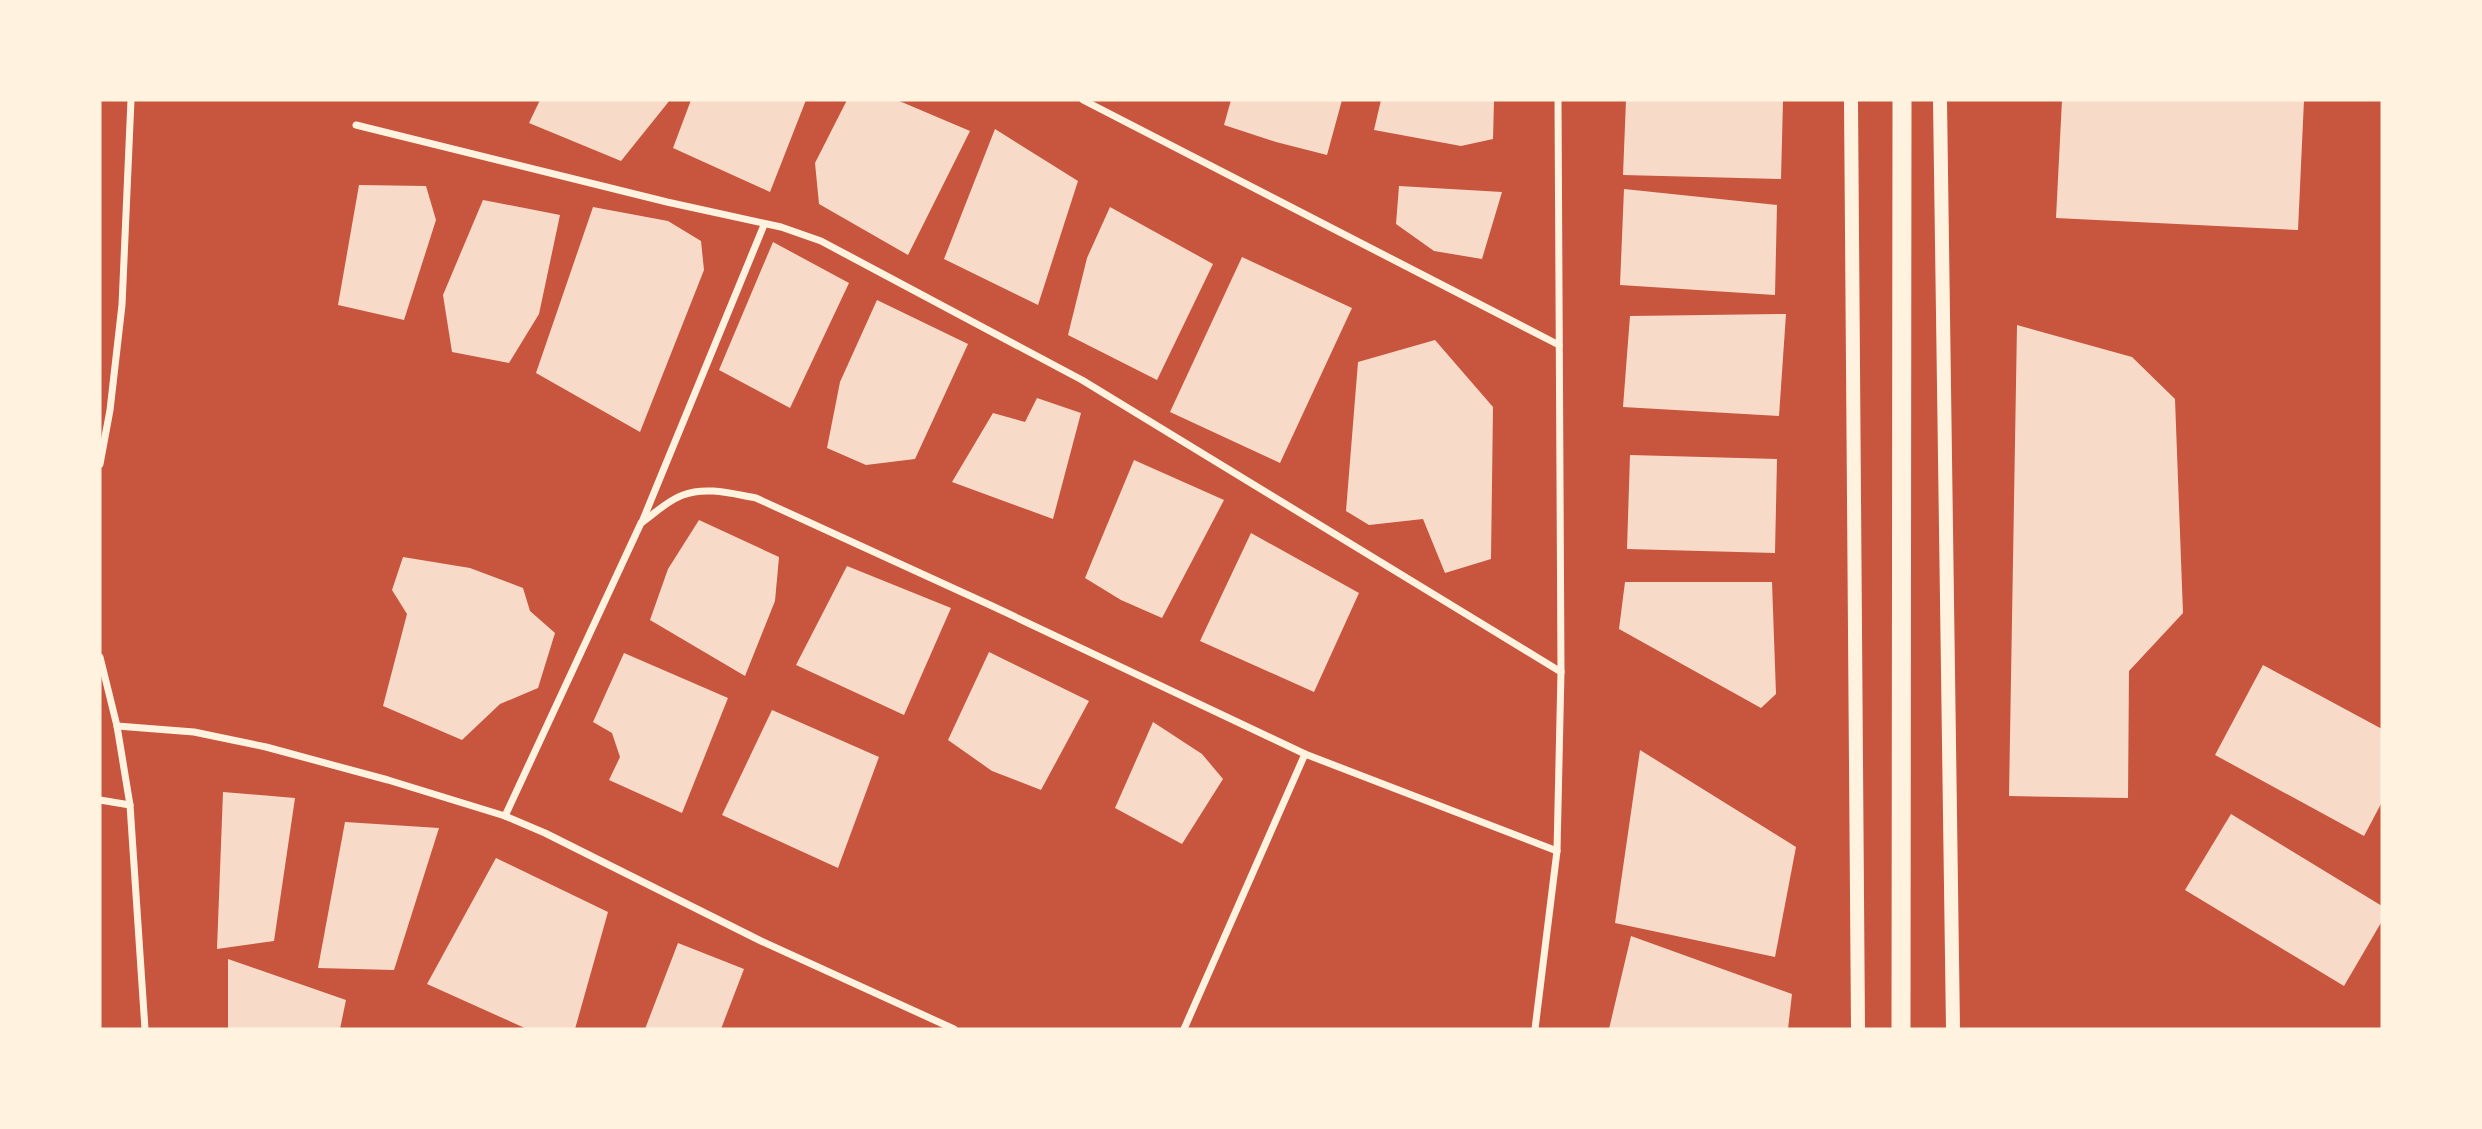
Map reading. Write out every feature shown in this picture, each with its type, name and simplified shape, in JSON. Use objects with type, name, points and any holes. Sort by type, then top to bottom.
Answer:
[{"type":"highway","points":[[1901,1029],[1902,100]]},
{"type":"main road","points":[[1851,100],[1858,1029]]},
{"type":"main road","points":[[1940,100],[1953,1029]]},
{"type":"street","points":[[100,464],[110,410],[122,305],[131,100]]},
{"type":"street","points":[[1083,100],[1559,345]]},
{"type":"street","points":[[1535,1029],[1557,851],[1561,672],[1558,100]]},
{"type":"street","points":[[356,125],[781,227],[821,241],[1082,380],[1561,672]]},
{"type":"street","points":[[505,816],[641,523],[764,225]]},
{"type":"street","points":[[641,523],[681,495],[722,491],[755,498],[990,605],[1305,754],[1557,851]]},
{"type":"street","points":[[100,657],[117,726],[130,805],[145,1029]]},
{"type":"street","points":[[117,726],[194,732],[266,747],[505,816],[545,833],[761,941],[954,1029]]},
{"type":"street","points":[[1184,1029],[1305,754]]},
{"type":"street","points":[[100,800],[130,805]]},
{"type":"building","points":[[540,100],[670,100],[621,161],[529,123]]},
{"type":"building","points":[[691,100],[806,100],[770,192],[673,148]]},
{"type":"building","points":[[847,100],[897,100],[970,131],[908,255],[819,204],[815,163]]},
{"type":"building","points":[[1231,100],[1342,100],[1327,155],[1224,125]]},
{"type":"building","points":[[1381,100],[1494,100],[1493,139],[1461,146],[1374,130]]},
{"type":"building","points":[[1626,100],[1783,100],[1781,179],[1623,175]]},
{"type":"building","points":[[2062,100],[2304,100],[2298,230],[2056,218]]},
{"type":"building","points":[[995,129],[1078,181],[1038,305],[944,259]]},
{"type":"building","points":[[359,185],[426,186],[436,220],[404,320],[338,305]]},
{"type":"building","points":[[1399,186],[1502,192],[1482,259],[1434,251],[1396,224]]},
{"type":"building","points":[[1624,189],[1777,205],[1775,295],[1620,285]]},
{"type":"building","points":[[483,200],[560,215],[539,314],[509,363],[452,352],[443,295]]},
{"type":"building","points":[[593,207],[668,221],[701,241],[704,270],[640,432],[536,373]]},
{"type":"building","points":[[1110,207],[1213,264],[1157,380],[1068,335],[1087,258]]},
{"type":"building","points":[[773,242],[849,283],[790,408],[719,370]]},
{"type":"building","points":[[1242,257],[1352,308],[1280,463],[1170,412]]},
{"type":"building","points":[[877,300],[968,344],[915,459],[866,465],[827,448],[840,382]]},
{"type":"building","points":[[1786,314],[1779,416],[1623,407],[1630,316]]},
{"type":"building","points":[[2017,325],[2132,357],[2175,399],[2183,613],[2129,671],[2128,798],[2009,796]]},
{"type":"building","points":[[1435,340],[1493,407],[1491,559],[1445,573],[1423,519],[1369,525],[1346,511],[1358,362]]},
{"type":"building","points":[[1037,398],[1081,413],[1053,519],[952,482],[993,413],[1025,422]]},
{"type":"building","points":[[1630,455],[1777,459],[1775,553],[1627,549]]},
{"type":"building","points":[[1134,460],[1224,500],[1162,618],[1121,600],[1085,578]]},
{"type":"building","points":[[699,520],[779,557],[775,601],[745,676],[650,620],[668,569]]},
{"type":"building","points":[[1251,533],[1359,593],[1314,692],[1200,641]]},
{"type":"building","points":[[403,557],[470,568],[523,588],[530,611],[555,633],[538,688],[500,704],[462,740],[383,706],[407,614],[392,590]]},
{"type":"building","points":[[847,566],[951,608],[904,715],[796,665]]},
{"type":"building","points":[[1625,582],[1772,582],[1776,694],[1761,708],[1619,629]]},
{"type":"building","points":[[989,652],[1089,701],[1041,790],[992,771],[948,740]]},
{"type":"building","points":[[624,653],[728,698],[682,813],[609,780],[620,757],[612,733],[593,722]]},
{"type":"building","points":[[2263,665],[2382,729],[2382,802],[2364,836],[2215,755]]},
{"type":"building","points":[[772,710],[879,757],[838,868],[722,815]]},
{"type":"building","points":[[1153,722],[1202,754],[1223,779],[1182,844],[1115,808]]},
{"type":"building","points":[[1640,750],[1796,847],[1775,957],[1615,923]]},
{"type":"building","points":[[223,792],[295,798],[274,941],[217,949]]},
{"type":"building","points":[[2231,814],[2382,906],[2382,921],[2344,986],[2185,890]]},
{"type":"building","points":[[345,822],[439,828],[394,970],[318,968]]},
{"type":"building","points":[[496,858],[608,912],[575,1029],[527,1029],[427,984]]},
{"type":"building","points":[[1631,936],[1792,994],[1788,1029],[1609,1029]]},
{"type":"building","points":[[678,943],[744,969],[721,1029],[645,1029]]},
{"type":"building","points":[[228,959],[346,1000],[340,1029],[228,1029]]}]
